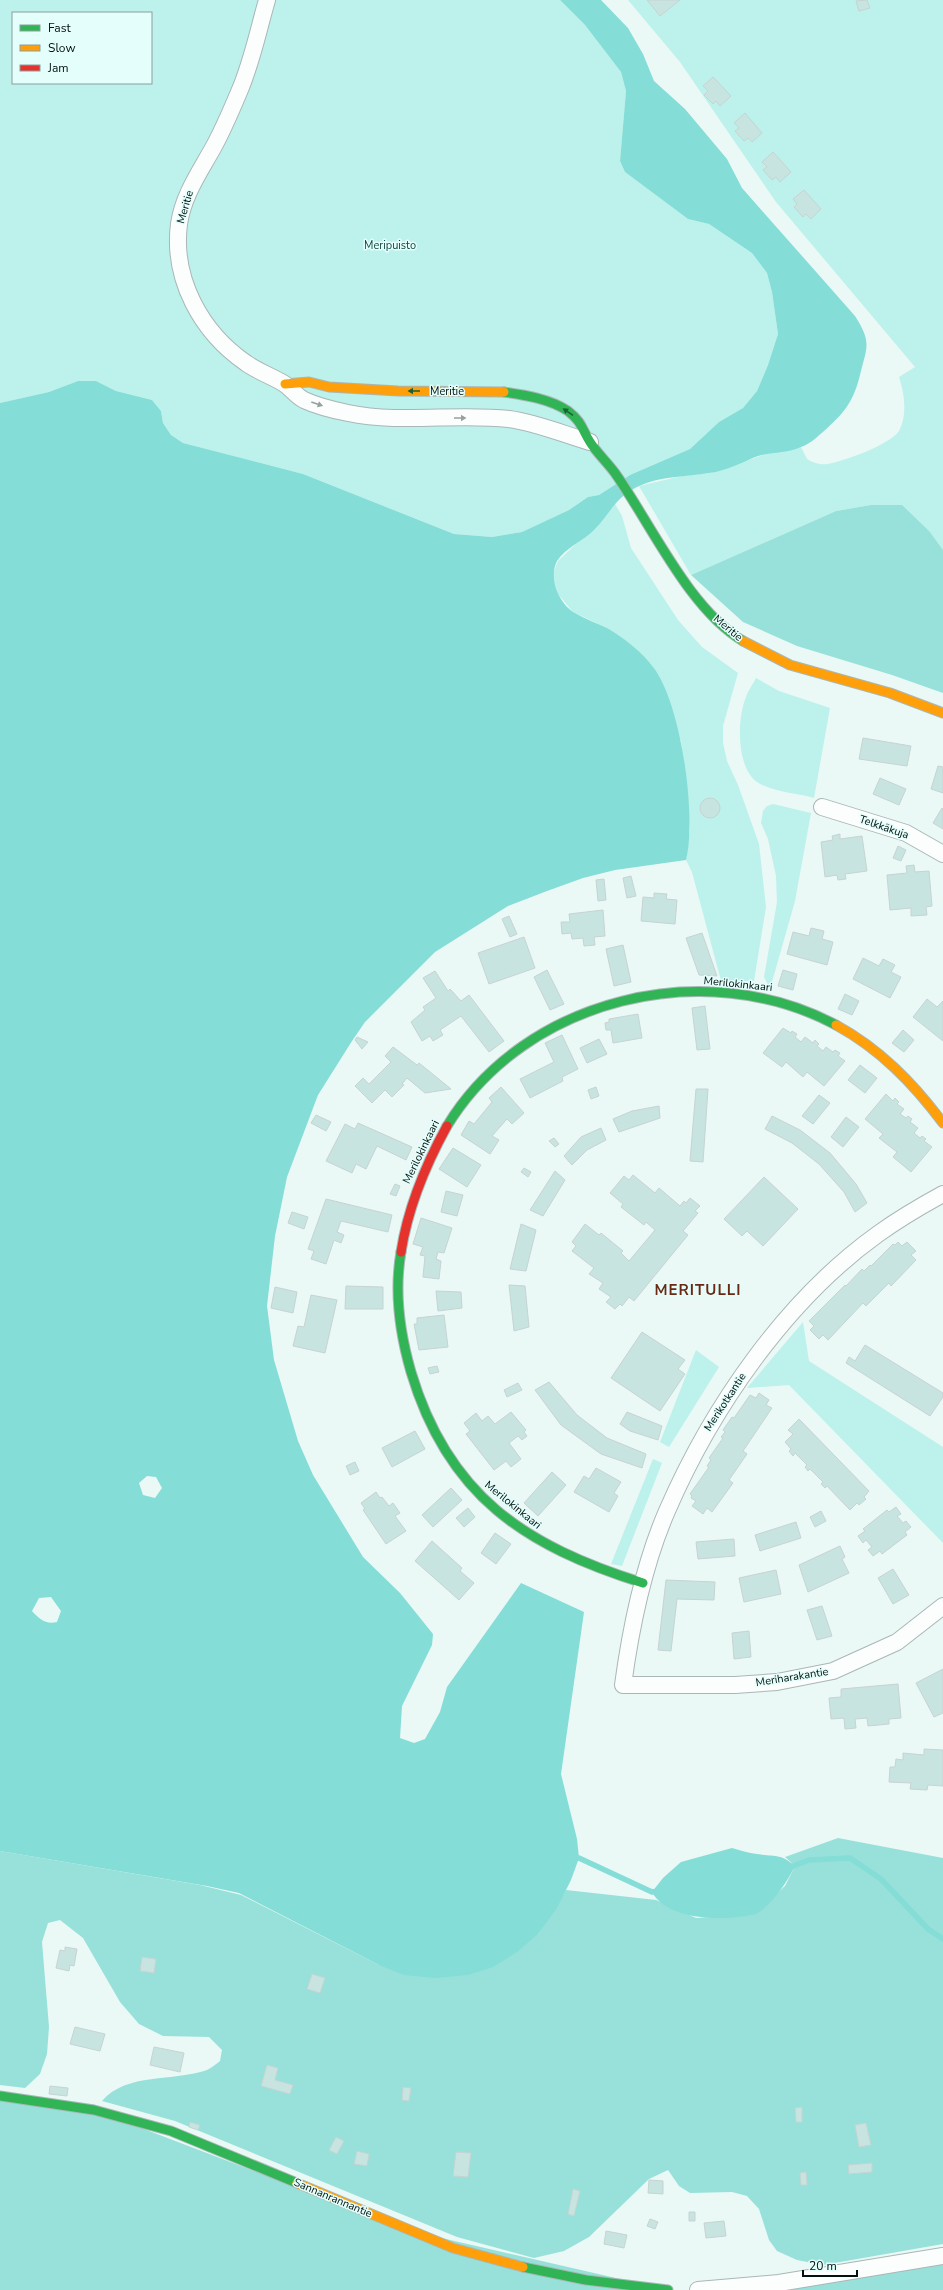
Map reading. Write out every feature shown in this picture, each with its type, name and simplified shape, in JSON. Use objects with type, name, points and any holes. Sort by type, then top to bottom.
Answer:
[{"type":"street","name":"Meritie","points":[[267,0],[251,60],[240,91],[217,140],[191,186],[184,203],[179,224],[178,245],[183,280],[192,301],[210,329],[228,349],[246,364],[285,384],[302,399],[349,414],[397,418],[508,419],[532,423],[590,442]]},
{"type":"street","name":"Meritie","points":[[285,384],[309,382],[329,387],[398,391],[496,391],[531,396],[566,410],[581,422],[590,442],[615,473],[670,560],[702,603],[719,623],[736,637],[756,650],[790,664],[890,693],[943,713]]},
{"type":"street","name":"Telkkäkuja","points":[[822,807],[906,833],[943,854]]},
{"type":"street","name":"Merilokinkaari","points":[[643,1583],[597,1570],[563,1555],[534,1538],[482,1498],[457,1468],[437,1437],[421,1402],[406,1354],[399,1317],[398,1277],[402,1243],[414,1192],[444,1128],[463,1102],[494,1068],[543,1032],[579,1014],[611,1003],[643,997],[702,992],[755,996],[779,1001],[800,1007],[834,1022],[866,1041],[900,1072],[922,1094],[943,1123]]},
{"type":"street","name":"Merikotkantie","points":[[623,1685],[630,1636],[643,1583],[670,1504],[704,1435],[744,1372],[812,1292],[844,1262],[878,1234],[943,1194]]},
{"type":"street","name":"Meriharakantie","points":[[623,1685],[735,1685],[777,1682],[833,1671],[897,1642],[943,1606]]},
{"type":"street","name":"Sannanrannantie","points":[[0,2096],[94,2110],[170,2131],[453,2248],[552,2274],[616,2285],[668,2290]]},
{"type":"street","points":[[698,2290],[779,2283],[943,2256]]},
{"type":"green space","name":"Meripuisto","points":[[0,0],[560,0],[585,25],[621,72],[626,91],[620,161],[625,172],[688,219],[709,224],[752,253],[767,273],[772,292],[778,334],[768,365],[757,391],[743,408],[719,422],[690,449],[630,475],[599,495],[588,497],[569,510],[522,532],[492,537],[454,534],[303,474],[183,443],[171,435],[163,423],[161,411],[152,400],[116,391],[96,381],[78,381],[49,392],[0,403]]},
{"type":"green space","points":[[628,0],[943,0],[943,550],[930,532],[871,505],[836,511],[691,575],[639,486],[682,476],[710,473],[772,452],[801,447],[807,459],[814,463],[822,464],[834,463],[866,452],[887,441],[899,431],[904,418],[904,397],[899,377],[915,367],[776,202],[680,62]]},
{"type":"green space","points":[[614,502],[622,516],[631,548],[678,620],[702,647],[738,673],[723,726],[723,743],[727,761],[738,785],[759,844],[766,907],[754,981],[721,981],[692,872],[686,860],[690,829],[681,741],[607,628],[573,612],[558,594],[552,576],[558,561],[605,516]]},
{"type":"green space","points":[[756,678],[779,691],[830,708],[814,798],[777,790],[763,785],[757,782],[750,775],[745,765],[740,742],[741,717],[746,697]]},
{"type":"green space","points":[[773,804],[811,813],[795,901],[770,989],[764,977],[777,902],[776,876],[768,839],[761,823],[763,811],[767,806]]},
{"type":"green space","points":[[803,1322],[809,1361],[943,1447],[943,1543],[789,1385],[747,1388]]},
{"type":"green space","points":[[696,1350],[719,1367],[669,1447],[660,1442]]},
{"type":"green space","points":[[653,1459],[662,1463],[622,1566],[611,1564]]},
{"type":"shaded area","points":[[560,0],[601,0],[628,28],[643,54],[654,81],[685,109],[727,159],[742,188],[855,316],[866,339],[866,351],[857,385],[847,407],[837,419],[810,442],[796,449],[758,456],[716,472],[656,480],[639,486],[624,495],[594,530],[585,538],[569,548],[557,561],[554,575],[555,583],[560,597],[569,609],[620,636],[649,661],[663,684],[672,706],[679,732],[688,789],[689,841],[686,860],[615,870],[583,878],[547,891],[508,906],[435,952],[365,1022],[352,1041],[318,1095],[287,1177],[275,1236],[267,1306],[274,1360],[298,1441],[313,1475],[363,1557],[400,1593],[433,1634],[432,1645],[402,1706],[400,1738],[414,1743],[425,1739],[440,1712],[447,1687],[521,1583],[584,1612],[561,1774],[577,1839],[579,1858],[571,1880],[557,1908],[538,1934],[517,1952],[493,1967],[468,1975],[435,1978],[404,1975],[379,1965],[239,1893],[207,1886],[0,1851],[0,403],[49,392],[78,381],[96,381],[116,391],[152,400],[161,411],[163,423],[171,435],[183,443],[303,474],[454,534],[492,537],[522,532],[569,510],[588,497],[599,495],[630,475],[690,449],[719,422],[743,408],[757,391],[768,365],[778,334],[772,292],[767,273],[752,253],[709,224],[688,219],[625,172],[620,161],[626,91],[621,72],[585,25]],"holes":[[[147,1476],[156,1477],[162,1488],[155,1498],[143,1495],[139,1483]],[[51,1597],[61,1611],[57,1622],[53,1623],[43,1621],[32,1611],[39,1598]]]},
{"type":"shaded area","points":[[871,505],[902,505],[930,532],[943,550],[943,693],[892,675],[797,646],[743,622],[691,575],[836,511]]},
{"type":"shaded area","points":[[838,1838],[943,1858],[943,2244],[823,2265],[797,2260],[777,2251],[769,2240],[759,2209],[747,2196],[732,2192],[690,2193],[679,2186],[668,2170],[649,2179],[589,2237],[564,2251],[534,2258],[457,2237],[175,2121],[102,2101],[112,2092],[137,2082],[194,2074],[207,2070],[220,2061],[222,2050],[209,2037],[163,2036],[139,2024],[120,2002],[83,1938],[60,1920],[48,1923],[42,1942],[49,2027],[47,2054],[40,2074],[25,2088],[0,2085],[0,1851],[200,1885],[241,1895],[379,1965],[538,1934],[566,1890],[656,1900],[696,1918],[754,1915],[785,1886],[795,1866],[785,1857]]},
{"type":"shaded area","points":[[732,1848],[754,1854],[781,1857],[795,1866],[788,1879],[772,1900],[754,1915],[716,1918],[690,1915],[668,1907],[659,1901],[652,1892],[663,1878],[681,1862]]},
{"type":"shaded area","points":[[0,2096],[94,2110],[411,2231],[668,2290],[0,2290]]},
{"type":"shaded area","points":[[943,2256],[943,2290],[698,2290]]},
{"type":"building","points":[[647,0],[680,0],[660,16]]},
{"type":"building","points":[[867,0],[870,8],[859,11],[856,1]]},
{"type":"building","points":[[713,77],[731,96],[720,106],[716,101],[713,104],[704,95],[708,91],[703,86]]},
{"type":"building","points":[[745,113],[762,133],[752,142],[748,138],[744,141],[735,131],[739,128],[734,123]]},
{"type":"building","points":[[773,152],[791,172],[780,182],[776,177],[772,180],[763,170],[767,167],[762,162]]},
{"type":"building","points":[[804,190],[821,209],[811,219],[806,214],[803,217],[794,207],[797,204],[793,199]]},
{"type":"building","points":[[863,738],[911,746],[907,766],[859,759]]},
{"type":"building","points":[[938,766],[943,767],[943,793],[931,789]]},
{"type":"building","points":[[880,778],[906,789],[899,805],[873,794]]},
{"type":"building","points":[[710,798],[717,801],[720,808],[717,815],[710,818],[703,815],[700,808],[703,801]]},
{"type":"building","points":[[942,808],[943,809],[943,829],[933,823]]},
{"type":"building","points":[[840,834],[840,839],[862,836],[867,871],[845,874],[846,879],[838,880],[837,875],[825,877],[821,842],[833,840],[832,836]]},
{"type":"building","points":[[898,846],[906,850],[901,861],[893,858]]},
{"type":"building","points":[[914,865],[915,872],[929,871],[932,906],[926,907],[927,915],[911,916],[911,908],[890,910],[887,875],[907,873],[906,866]]},
{"type":"building","points":[[631,876],[636,896],[627,898],[623,878]]},
{"type":"building","points":[[604,879],[606,900],[598,901],[596,880]]},
{"type":"building","points":[[654,893],[667,894],[666,899],[677,900],[675,924],[641,921],[643,897],[654,898]]},
{"type":"building","points":[[603,910],[605,936],[594,937],[595,945],[584,946],[583,938],[572,939],[571,933],[562,934],[561,922],[570,922],[569,914]]},
{"type":"building","points":[[509,916],[517,934],[510,937],[502,919]]},
{"type":"building","points":[[811,928],[824,931],[822,939],[833,942],[827,965],[787,954],[793,932],[809,936]]},
{"type":"building","points":[[702,933],[717,976],[699,975],[686,938]]},
{"type":"building","points":[[524,937],[535,968],[489,984],[478,953]]},
{"type":"building","points":[[623,945],[631,982],[614,986],[606,949]]},
{"type":"building","points":[[863,958],[879,966],[883,959],[895,965],[891,972],[901,977],[890,998],[853,979]]},
{"type":"building","points":[[547,970],[564,1004],[550,1010],[534,977]]},
{"type":"building","points":[[783,970],[797,974],[793,990],[778,986]]},
{"type":"building","points":[[435,971],[448,991],[450,989],[461,1001],[469,995],[504,1041],[489,1052],[461,1016],[440,1030],[443,1035],[433,1041],[430,1036],[422,1041],[411,1022],[425,1010],[423,1007],[436,998],[423,978]]},
{"type":"building","points":[[845,994],[859,1001],[852,1015],[838,1009]]},
{"type":"building","points":[[927,999],[937,1007],[943,1001],[943,1041],[913,1017]]},
{"type":"building","points":[[705,1006],[710,1049],[697,1050],[692,1008]]},
{"type":"building","points":[[638,1014],[642,1038],[613,1043],[611,1030],[606,1030],[605,1023],[609,1022],[609,1019]]},
{"type":"building","points":[[783,1028],[791,1033],[792,1031],[797,1034],[795,1037],[801,1042],[805,1037],[813,1043],[815,1040],[819,1044],[817,1046],[823,1051],[826,1047],[833,1052],[835,1050],[840,1053],[838,1056],[845,1061],[824,1086],[807,1072],[803,1077],[786,1062],[782,1067],[763,1053]]},
{"type":"building","points":[[903,1030],[914,1040],[904,1052],[892,1043]]},
{"type":"building","points":[[562,1035],[578,1069],[562,1077],[563,1081],[530,1098],[520,1079],[554,1062],[545,1043]]},
{"type":"building","points":[[357,1037],[368,1042],[362,1049],[355,1040]]},
{"type":"building","points":[[599,1039],[607,1054],[587,1063],[580,1048]]},
{"type":"building","points":[[393,1047],[417,1065],[419,1063],[451,1089],[425,1093],[407,1078],[402,1084],[404,1085],[392,1097],[385,1090],[372,1103],[355,1086],[363,1078],[369,1084],[391,1062],[385,1056]]},
{"type":"building","points":[[860,1065],[877,1078],[865,1093],[848,1080]]},
{"type":"building","points":[[501,1087],[524,1113],[512,1124],[507,1119],[492,1136],[499,1140],[490,1154],[461,1135],[469,1121],[474,1124],[492,1102],[489,1098]]},
{"type":"building","points":[[596,1087],[599,1096],[591,1099],[588,1090]]},
{"type":"building","points":[[696,1089],[708,1089],[703,1162],[690,1161]]},
{"type":"building","points":[[886,1094],[893,1101],[895,1098],[899,1102],[897,1104],[904,1109],[900,1114],[906,1118],[908,1116],[912,1119],[910,1122],[918,1128],[914,1133],[920,1138],[922,1136],[926,1139],[924,1141],[932,1147],[911,1172],[893,1157],[897,1152],[879,1138],[883,1134],[865,1119]]},
{"type":"building","points":[[819,1095],[830,1103],[813,1124],[802,1116]]},
{"type":"building","points":[[659,1106],[660,1118],[619,1132],[613,1119],[632,1111]]},
{"type":"building","points":[[316,1115],[331,1122],[326,1131],[311,1123]]},
{"type":"building","points":[[772,1116],[800,1130],[830,1153],[856,1184],[867,1203],[855,1212],[844,1192],[819,1164],[792,1143],[765,1129]]},
{"type":"building","points":[[846,1117],[859,1127],[843,1147],[831,1137]]},
{"type":"building","points":[[358,1123],[412,1147],[406,1160],[377,1146],[366,1169],[356,1164],[352,1173],[326,1161],[345,1124],[355,1129]]},
{"type":"building","points":[[601,1128],[606,1140],[587,1150],[572,1165],[564,1156],[581,1137]]},
{"type":"building","points":[[554,1138],[559,1144],[555,1147],[549,1141]]},
{"type":"building","points":[[453,1148],[481,1165],[467,1187],[439,1169]]},
{"type":"building","points":[[524,1168],[531,1172],[528,1177],[521,1172]]},
{"type":"building","points":[[555,1171],[565,1180],[543,1216],[530,1210]]},
{"type":"building","points":[[633,1175],[655,1193],[659,1188],[680,1206],[684,1201],[686,1203],[690,1198],[700,1206],[695,1211],[698,1213],[683,1231],[688,1235],[634,1301],[629,1297],[622,1306],[620,1304],[615,1309],[606,1302],[611,1297],[599,1289],[603,1283],[589,1274],[594,1268],[572,1251],[576,1246],[572,1242],[585,1224],[599,1235],[601,1233],[623,1251],[621,1253],[629,1261],[655,1230],[646,1222],[644,1225],[621,1207],[623,1204],[610,1193],[624,1176],[629,1180]]},
{"type":"building","points":[[764,1177],[798,1209],[763,1246],[747,1231],[742,1236],[724,1219]]},
{"type":"building","points":[[395,1184],[400,1186],[396,1196],[390,1194]]},
{"type":"building","points":[[446,1191],[463,1195],[457,1216],[441,1212]]},
{"type":"building","points":[[326,1199],[392,1215],[388,1232],[341,1221],[337,1232],[344,1235],[341,1243],[334,1240],[326,1264],[311,1259],[314,1251],[308,1249]]},
{"type":"building","points":[[292,1212],[308,1217],[304,1229],[288,1223]]},
{"type":"building","points":[[421,1218],[452,1228],[444,1253],[438,1252],[436,1259],[441,1261],[439,1279],[423,1277],[425,1256],[420,1255],[423,1247],[413,1244]]},
{"type":"building","points":[[521,1224],[536,1230],[526,1271],[510,1269]]},
{"type":"building","points":[[898,1242],[902,1246],[907,1242],[916,1251],[911,1255],[916,1260],[891,1286],[889,1283],[866,1306],[863,1303],[828,1340],[823,1335],[819,1339],[810,1330],[814,1326],[809,1321],[862,1269],[864,1271],[870,1265],[871,1266],[893,1244],[895,1245]]},
{"type":"building","points":[[509,1285],[525,1286],[529,1327],[514,1331]]},
{"type":"building","points":[[346,1286],[383,1287],[383,1309],[345,1309]]},
{"type":"building","points":[[275,1287],[297,1292],[293,1313],[271,1308]]},
{"type":"building","points":[[436,1291],[461,1292],[462,1308],[438,1311]]},
{"type":"building","points":[[311,1295],[337,1300],[325,1353],[293,1346],[298,1326],[304,1327]]},
{"type":"building","points":[[444,1315],[448,1347],[419,1350],[414,1324],[417,1324],[417,1318]]},
{"type":"building","points":[[642,1332],[685,1360],[678,1369],[685,1374],[660,1411],[611,1378]]},
{"type":"building","points":[[865,1345],[943,1393],[943,1397],[930,1416],[846,1363],[849,1357],[855,1361]]},
{"type":"building","points":[[437,1366],[439,1372],[430,1374],[428,1368]]},
{"type":"building","points":[[549,1382],[577,1415],[607,1438],[646,1454],[642,1468],[601,1454],[561,1425],[535,1390]]},
{"type":"building","points":[[518,1383],[522,1390],[507,1397],[504,1390]]},
{"type":"building","points":[[759,1393],[769,1400],[766,1405],[772,1408],[743,1451],[747,1454],[729,1480],[733,1483],[712,1512],[707,1508],[703,1514],[692,1506],[696,1501],[691,1498],[692,1496],[690,1494],[709,1467],[707,1466],[711,1460],[709,1458],[723,1438],[721,1437],[725,1432],[723,1430],[732,1417],[734,1418],[750,1395],[756,1398]]},
{"type":"building","points":[[511,1412],[526,1430],[524,1432],[527,1436],[522,1440],[518,1436],[509,1443],[521,1459],[511,1467],[506,1461],[494,1470],[466,1434],[470,1431],[464,1423],[476,1413],[482,1421],[488,1416],[495,1424]]},
{"type":"building","points":[[627,1412],[662,1426],[658,1440],[630,1431],[620,1424]]},
{"type":"building","points":[[799,1419],[869,1491],[864,1497],[866,1499],[859,1505],[857,1503],[850,1510],[827,1486],[825,1488],[821,1484],[823,1482],[810,1469],[808,1471],[805,1467],[807,1465],[795,1453],[793,1456],[789,1451],[791,1449],[785,1442],[793,1434],[788,1430]]},
{"type":"building","points":[[415,1431],[425,1449],[392,1467],[382,1448]]},
{"type":"building","points":[[355,1462],[359,1471],[350,1475],[346,1466]]},
{"type":"building","points":[[596,1468],[621,1482],[614,1493],[618,1496],[609,1512],[574,1492],[584,1476],[589,1479]]},
{"type":"building","points":[[552,1472],[566,1485],[538,1516],[524,1503]]},
{"type":"building","points":[[451,1488],[462,1500],[433,1527],[422,1515]]},
{"type":"building","points":[[376,1492],[389,1506],[393,1503],[400,1513],[395,1516],[406,1531],[386,1544],[363,1510],[365,1509],[361,1503]]},
{"type":"building","points":[[896,1507],[901,1514],[897,1516],[903,1523],[906,1521],[911,1527],[905,1532],[907,1535],[882,1554],[880,1551],[873,1556],[868,1550],[872,1547],[866,1540],[863,1543],[858,1536],[865,1531],[863,1529],[887,1510],[889,1512]]},
{"type":"building","points":[[468,1508],[475,1517],[464,1527],[456,1518]]},
{"type":"building","points":[[821,1511],[826,1521],[815,1527],[810,1517]]},
{"type":"building","points":[[796,1522],[801,1538],[760,1551],[755,1535]]},
{"type":"building","points":[[495,1533],[511,1544],[496,1564],[481,1553]]},
{"type":"building","points":[[734,1539],[735,1556],[698,1559],[696,1542]]},
{"type":"building","points":[[432,1541],[462,1568],[460,1571],[474,1583],[459,1600],[415,1561]]},
{"type":"building","points":[[840,1546],[845,1557],[842,1559],[849,1573],[808,1592],[799,1565]]},
{"type":"building","points":[[893,1569],[909,1595],[893,1604],[878,1578]]},
{"type":"building","points":[[776,1570],[781,1594],[744,1602],[739,1578]]},
{"type":"building","points":[[666,1580],[715,1582],[714,1600],[677,1599],[671,1651],[658,1650]]},
{"type":"building","points":[[822,1606],[832,1636],[817,1640],[807,1610]]},
{"type":"building","points":[[749,1631],[751,1657],[734,1659],[732,1633]]},
{"type":"building","points":[[943,1669],[943,1713],[934,1717],[916,1683]]},
{"type":"building","points":[[898,1684],[901,1718],[889,1719],[889,1724],[868,1726],[867,1718],[855,1719],[856,1728],[845,1729],[844,1718],[831,1719],[829,1698],[841,1697],[841,1689]]},
{"type":"building","points":[[924,1749],[943,1750],[943,1786],[928,1785],[927,1790],[910,1789],[911,1783],[889,1782],[890,1767],[895,1767],[896,1759],[903,1760],[903,1753],[924,1755]]},
{"type":"building","points":[[65,1947],[77,1949],[74,1966],[70,1965],[69,1971],[56,1968],[60,1950],[65,1951]]},
{"type":"building","points":[[142,1957],[156,1959],[154,1973],[140,1971]]},
{"type":"building","points":[[312,1974],[325,1978],[320,1993],[307,1989]]},
{"type":"building","points":[[75,2027],[105,2034],[100,2051],[70,2044]]},
{"type":"building","points":[[154,2047],[184,2053],[180,2072],[150,2065]]},
{"type":"building","points":[[267,2065],[278,2068],[275,2080],[293,2085],[290,2094],[261,2086]]},
{"type":"building","points":[[50,2086],[68,2088],[67,2096],[49,2094]]},
{"type":"building","points":[[403,2087],[411,2088],[409,2101],[402,2100]]},
{"type":"building","points":[[802,2107],[802,2122],[796,2122],[795,2108]]},
{"type":"building","points":[[190,2122],[200,2125],[198,2130],[189,2127]]},
{"type":"building","points":[[866,2123],[871,2145],[859,2147],[855,2125]]},
{"type":"building","points":[[336,2137],[344,2141],[337,2154],[329,2150]]},
{"type":"building","points":[[357,2151],[369,2154],[367,2166],[354,2164]]},
{"type":"building","points":[[456,2152],[471,2153],[468,2177],[453,2176]]},
{"type":"building","points":[[872,2163],[872,2172],[849,2174],[848,2165]]},
{"type":"building","points":[[806,2172],[807,2185],[801,2185],[800,2173]]},
{"type":"building","points":[[649,2180],[663,2181],[663,2194],[648,2193]]},
{"type":"building","points":[[573,2189],[580,2191],[574,2216],[568,2214]]},
{"type":"building","points":[[689,2212],[695,2212],[695,2221],[689,2221]]},
{"type":"building","points":[[650,2219],[658,2222],[655,2229],[647,2226]]},
{"type":"building","points":[[724,2221],[726,2236],[706,2238],[704,2223]]},
{"type":"building","points":[[606,2231],[627,2235],[624,2248],[604,2244]]},
{"type":"waterway","points":[[579,1858],[652,1892],[658,1891]]},
{"type":"waterway","points":[[788,1868],[809,1860],[850,1858],[881,1879],[928,1929],[943,1939]]},
{"type":"traffic: fast","points":[[504,392],[529,396],[553,403],[568,411],[576,419],[593,446],[615,473],[688,587],[723,627],[743,641]]},
{"type":"traffic: fast","points":[[447,1126],[481,1082],[522,1046],[570,1019],[622,1001],[676,992],[731,993],[785,1004],[836,1025]]},
{"type":"traffic: fast","points":[[401,1252],[398,1298],[401,1328],[407,1358],[427,1415],[446,1452],[470,1483],[497,1510],[527,1533],[562,1552],[643,1583]]},
{"type":"traffic: fast","points":[[0,2096],[94,2110],[171,2131],[297,2183]]},
{"type":"traffic: fast","points":[[523,2267],[586,2280],[668,2290]]},
{"type":"traffic: slow","points":[[285,384],[309,382],[329,387],[398,391],[504,392]]},
{"type":"traffic: slow","points":[[743,641],[790,665],[890,693],[943,713]]},
{"type":"traffic: slow","points":[[836,1025],[852,1034],[895,1068],[920,1094],[943,1123]]},
{"type":"traffic: slow","points":[[297,2183],[453,2248],[523,2267]]},
{"type":"traffic: jam","points":[[401,1252],[408,1219],[418,1187],[447,1126]]},
{"type":"district","name":"MERITULLI","points":[[698,1290]]}]
